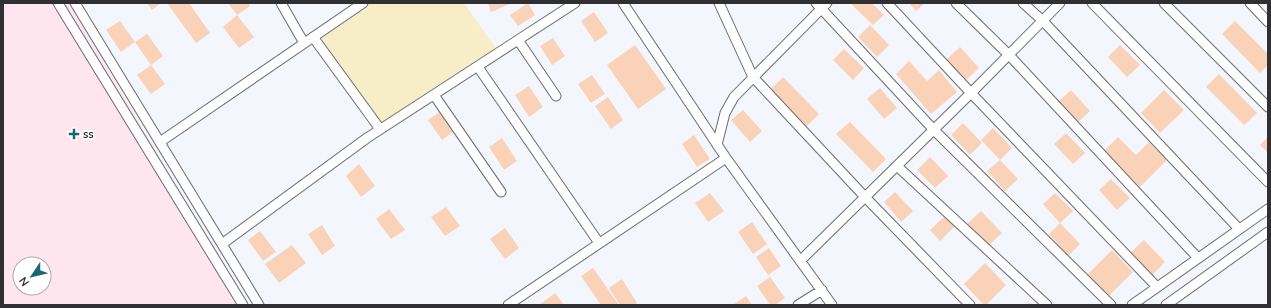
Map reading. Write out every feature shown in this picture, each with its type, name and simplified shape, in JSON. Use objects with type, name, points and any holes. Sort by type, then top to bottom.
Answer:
[{"type":"street","points":[[58,3],[243,305]]},
{"type":"street","points":[[75,3],[259,305]]},
{"type":"street","points":[[281,3],[304,43]]},
{"type":"street","points":[[160,142],[363,3]]},
{"type":"street","points":[[222,244],[380,129],[575,3]]},
{"type":"street","points":[[623,3],[717,145],[832,305]]},
{"type":"street","points":[[720,3],[753,77],[865,197],[970,305]]},
{"type":"street","points":[[887,3],[1157,287]]},
{"type":"street","points":[[956,3],[1009,55],[1198,258]]},
{"type":"street","points":[[1023,3],[1043,21],[1239,229]]},
{"type":"street","points":[[800,261],[934,130],[1060,3]]},
{"type":"street","points":[[1092,3],[1268,182]]},
{"type":"street","points":[[1164,3],[1268,107]]},
{"type":"street","points":[[1250,3],[1268,22]]},
{"type":"street","points":[[717,145],[725,112],[734,97],[822,5],[934,130],[1111,305]]},
{"type":"street","points":[[313,37],[380,129]]},
{"type":"street","points":[[518,40],[556,96]]},
{"type":"street","points":[[478,66],[599,243]]},
{"type":"street","points":[[434,95],[502,192]]},
{"type":"street","points":[[508,305],[726,158]]},
{"type":"street","points":[[897,166],[1047,305]]},
{"type":"street","points":[[1132,305],[1268,209]]},
{"type":"street","points":[[1166,305],[1268,232]]},
{"type":"street","points":[[798,305],[822,290]]},
{"type":"shaded area","name":"ss","points":[[3,3],[69,3],[246,305],[3,305]]},
{"type":"sand","points":[[364,3],[464,3],[497,50],[380,129],[313,37]]},
{"type":"building","points":[[147,3],[161,3],[152,10]]},
{"type":"building","points":[[167,3],[189,3],[210,33],[196,43]]},
{"type":"building","points":[[228,3],[248,3],[250,6],[237,15]]},
{"type":"building","points":[[488,3],[512,3],[491,12]]},
{"type":"building","points":[[528,3],[535,15],[518,26],[510,15]]},
{"type":"building","points":[[854,3],[872,3],[884,15],[873,25],[852,5]]},
{"type":"building","points":[[909,3],[925,3],[916,11]]},
{"type":"building","points":[[594,12],[608,33],[595,42],[581,21]]},
{"type":"building","points":[[237,15],[254,37],[239,48],[223,27]]},
{"type":"building","points":[[120,21],[135,42],[121,52],[106,30]]},
{"type":"building","points":[[1235,21],[1268,54],[1268,65],[1260,73],[1222,34]]},
{"type":"building","points":[[870,25],[889,45],[877,57],[858,37]]},
{"type":"building","points":[[147,34],[163,56],[151,65],[135,42]]},
{"type":"building","points":[[553,38],[565,56],[552,65],[540,46]]},
{"type":"building","points":[[635,45],[666,89],[638,109],[607,65]]},
{"type":"building","points":[[1120,45],[1140,65],[1127,77],[1108,57]]},
{"type":"building","points":[[960,47],[979,68],[965,81],[946,60]]},
{"type":"building","points":[[844,49],[864,68],[853,80],[833,60]]},
{"type":"building","points":[[909,61],[927,81],[939,70],[957,92],[931,114],[896,74]]},
{"type":"building","points":[[151,65],[165,84],[151,94],[137,75]]},
{"type":"building","points":[[1219,74],[1257,113],[1244,125],[1206,87]]},
{"type":"building","points":[[592,75],[605,94],[591,103],[578,84]]},
{"type":"building","points":[[783,77],[819,114],[806,127],[770,90]]},
{"type":"building","points":[[529,86],[543,107],[529,117],[515,95]]},
{"type":"building","points":[[880,88],[897,108],[884,119],[867,99]]},
{"type":"building","points":[[1071,90],[1090,111],[1078,122],[1058,102]]},
{"type":"building","points":[[1164,90],[1184,110],[1160,133],[1141,113]]},
{"type":"building","points":[[608,97],[623,120],[611,129],[595,106]]},
{"type":"building","points":[[743,110],[762,131],[750,142],[731,120]]},
{"type":"building","points":[[441,111],[455,130],[442,140],[428,120]]},
{"type":"building","points":[[850,122],[886,159],[873,172],[836,134]]},
{"type":"building","points":[[963,123],[982,143],[970,155],[951,135]]},
{"type":"building","points":[[993,128],[1012,148],[1000,160],[981,140]]},
{"type":"building","points":[[1066,133],[1085,153],[1073,164],[1054,144]]},
{"type":"building","points":[[694,135],[710,159],[697,167],[682,144]]},
{"type":"building","points":[[1118,137],[1136,155],[1149,142],[1167,160],[1140,187],[1104,151]]},
{"type":"building","points":[[1268,137],[1268,153],[1260,145]]},
{"type":"building","points":[[502,138],[517,161],[504,170],[489,147]]},
{"type":"building","points":[[930,157],[948,176],[935,188],[917,170]]},
{"type":"building","points":[[1000,160],[1018,179],[1005,191],[987,171]]},
{"type":"building","points":[[359,164],[375,186],[361,197],[346,176]]},
{"type":"building","points":[[1111,179],[1130,198],[1117,210],[1099,190]]},
{"type":"building","points":[[895,192],[913,211],[901,222],[884,202]]},
{"type":"building","points":[[710,193],[724,211],[708,222],[695,203]]},
{"type":"building","points":[[1055,193],[1073,211],[1060,223],[1043,204]]},
{"type":"building","points":[[446,207],[460,226],[445,236],[431,217]]},
{"type":"building","points":[[389,209],[405,230],[391,239],[376,219]]},
{"type":"building","points":[[981,211],[1002,233],[988,246],[967,224]]},
{"type":"building","points":[[945,216],[955,226],[940,241],[930,230]]},
{"type":"building","points":[[752,222],[767,244],[753,254],[738,232]]},
{"type":"building","points":[[1060,223],[1080,244],[1068,256],[1049,234]]},
{"type":"building","points":[[322,225],[335,246],[322,255],[308,234]]},
{"type":"building","points":[[505,228],[519,248],[505,259],[490,239]]},
{"type":"building","points":[[260,231],[276,252],[263,261],[248,240]]},
{"type":"building","points":[[1144,240],[1165,262],[1152,275],[1130,253]]},
{"type":"building","points":[[292,245],[306,263],[279,283],[265,264]]},
{"type":"building","points":[[769,248],[781,266],[768,275],[756,257]]},
{"type":"building","points":[[1112,250],[1133,272],[1108,297],[1087,275]]},
{"type":"building","points":[[985,263],[1006,285],[986,305],[984,305],[964,284]]},
{"type":"building","points":[[593,268],[619,305],[601,305],[581,276]]},
{"type":"building","points":[[770,277],[785,298],[775,305],[770,305],[757,286]]},
{"type":"building","points":[[622,279],[637,303],[634,305],[620,305],[609,288]]},
{"type":"building","points":[[555,293],[564,305],[539,305]]},
{"type":"building","points":[[746,296],[752,305],[733,305]]},
{"type":"place","name":"ss","points":[[74,134]]}]
